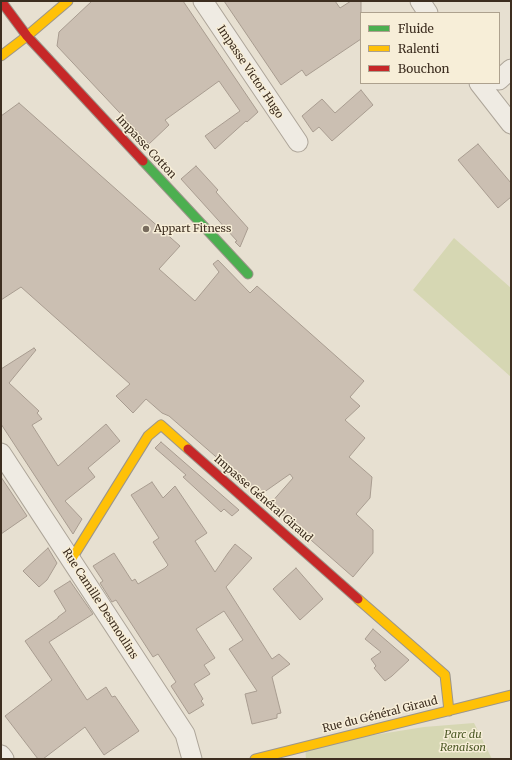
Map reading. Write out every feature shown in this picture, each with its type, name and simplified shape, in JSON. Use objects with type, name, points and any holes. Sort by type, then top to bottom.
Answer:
[{"type":"street","name":"Impasse Cotton","points":[[1,1],[27,36],[248,274]]},
{"type":"street","points":[[1,56],[68,1]]},
{"type":"street","name":"Impasse Victor Hugo","points":[[203,1],[298,142]]},
{"type":"street","points":[[420,1],[427,12]]},
{"type":"street","points":[[500,77],[511,69]]},
{"type":"street","points":[[490,84],[511,124]]},
{"type":"street","name":"Impasse Général Giraud","points":[[71,560],[148,436],[161,425],[445,675],[449,710]]},
{"type":"street","name":"Rue Camille Desmoulins","points":[[1,453],[185,734],[192,759]]},
{"type":"street","name":"Rue du Général Giraud","points":[[255,759],[511,695]]},
{"type":"street","points":[[1,755],[4,759]]},
{"type":"green space","points":[[454,238],[511,288],[511,377],[413,290]]},
{"type":"green space","name":"Parc du Renaison","points":[[474,723],[492,759],[306,759],[305,746],[424,727]]},
{"type":"building","points":[[92,1],[183,1],[258,112],[215,149],[205,136],[240,111],[219,81],[165,120],[169,125],[149,144],[57,46],[59,32]]},
{"type":"building","points":[[224,1],[335,1],[340,8],[351,1],[361,1],[360,40],[306,76],[302,70],[281,85]]},
{"type":"building","points":[[361,90],[373,105],[332,141],[319,127],[313,132],[302,116],[322,99],[335,113]]},
{"type":"building","points":[[19,103],[180,246],[159,269],[195,301],[219,272],[213,264],[218,260],[250,293],[257,286],[364,381],[350,397],[360,406],[345,420],[365,438],[349,457],[372,477],[370,498],[356,514],[373,530],[373,553],[353,577],[270,504],[293,478],[290,474],[260,495],[169,416],[162,413],[146,399],[133,413],[116,396],[130,384],[21,287],[1,300],[1,116]]},
{"type":"building","points":[[478,144],[511,183],[511,197],[498,208],[458,160]]},
{"type":"building","points":[[196,166],[218,190],[216,192],[248,228],[240,247],[235,242],[237,241],[181,179]]},
{"type":"building","points":[[34,348],[36,350],[9,383],[39,411],[37,413],[42,419],[32,425],[58,466],[106,424],[120,441],[88,468],[95,477],[65,501],[82,519],[73,534],[1,424],[1,369]]},
{"type":"building","points":[[161,442],[239,510],[232,516],[224,509],[221,512],[183,477],[186,475],[155,448]]},
{"type":"building","points":[[1,477],[27,516],[1,534]]},
{"type":"building","points":[[152,482],[163,498],[175,486],[207,533],[195,541],[215,572],[235,544],[252,558],[226,587],[272,659],[279,654],[290,664],[272,677],[281,713],[277,714],[277,718],[252,724],[245,694],[257,691],[229,649],[243,640],[224,611],[196,629],[215,658],[204,665],[210,674],[194,684],[203,699],[201,701],[204,705],[189,714],[171,686],[176,682],[158,654],[153,657],[116,600],[112,602],[100,583],[103,581],[93,566],[114,553],[132,581],[135,579],[138,584],[168,565],[153,542],[159,538],[131,495]]},
{"type":"building","points":[[48,548],[57,563],[47,580],[39,587],[23,571]]},
{"type":"building","points":[[296,568],[323,599],[300,620],[273,589]]},
{"type":"building","points":[[70,581],[93,614],[49,642],[87,700],[106,687],[112,697],[115,696],[139,731],[104,755],[85,727],[43,759],[38,759],[5,716],[52,680],[25,641],[66,611],[54,591]]},
{"type":"building","points":[[373,629],[409,660],[385,681],[374,668],[376,666],[371,659],[381,652],[365,639]]},
{"type":"traffic: fast","points":[[143,161],[248,274]]},
{"type":"traffic: slow","points":[[1,56],[68,1]]},
{"type":"traffic: slow","points":[[71,560],[148,436],[161,425],[188,449]]},
{"type":"traffic: slow","points":[[358,599],[445,675],[449,711]]},
{"type":"traffic: slow","points":[[255,759],[511,695]]},
{"type":"traffic: jam","points":[[1,1],[27,36],[143,161]]},
{"type":"traffic: jam","points":[[188,449],[358,599]]},
{"type":"place","name":"Appart Fitness","points":[[146,229]]}]
